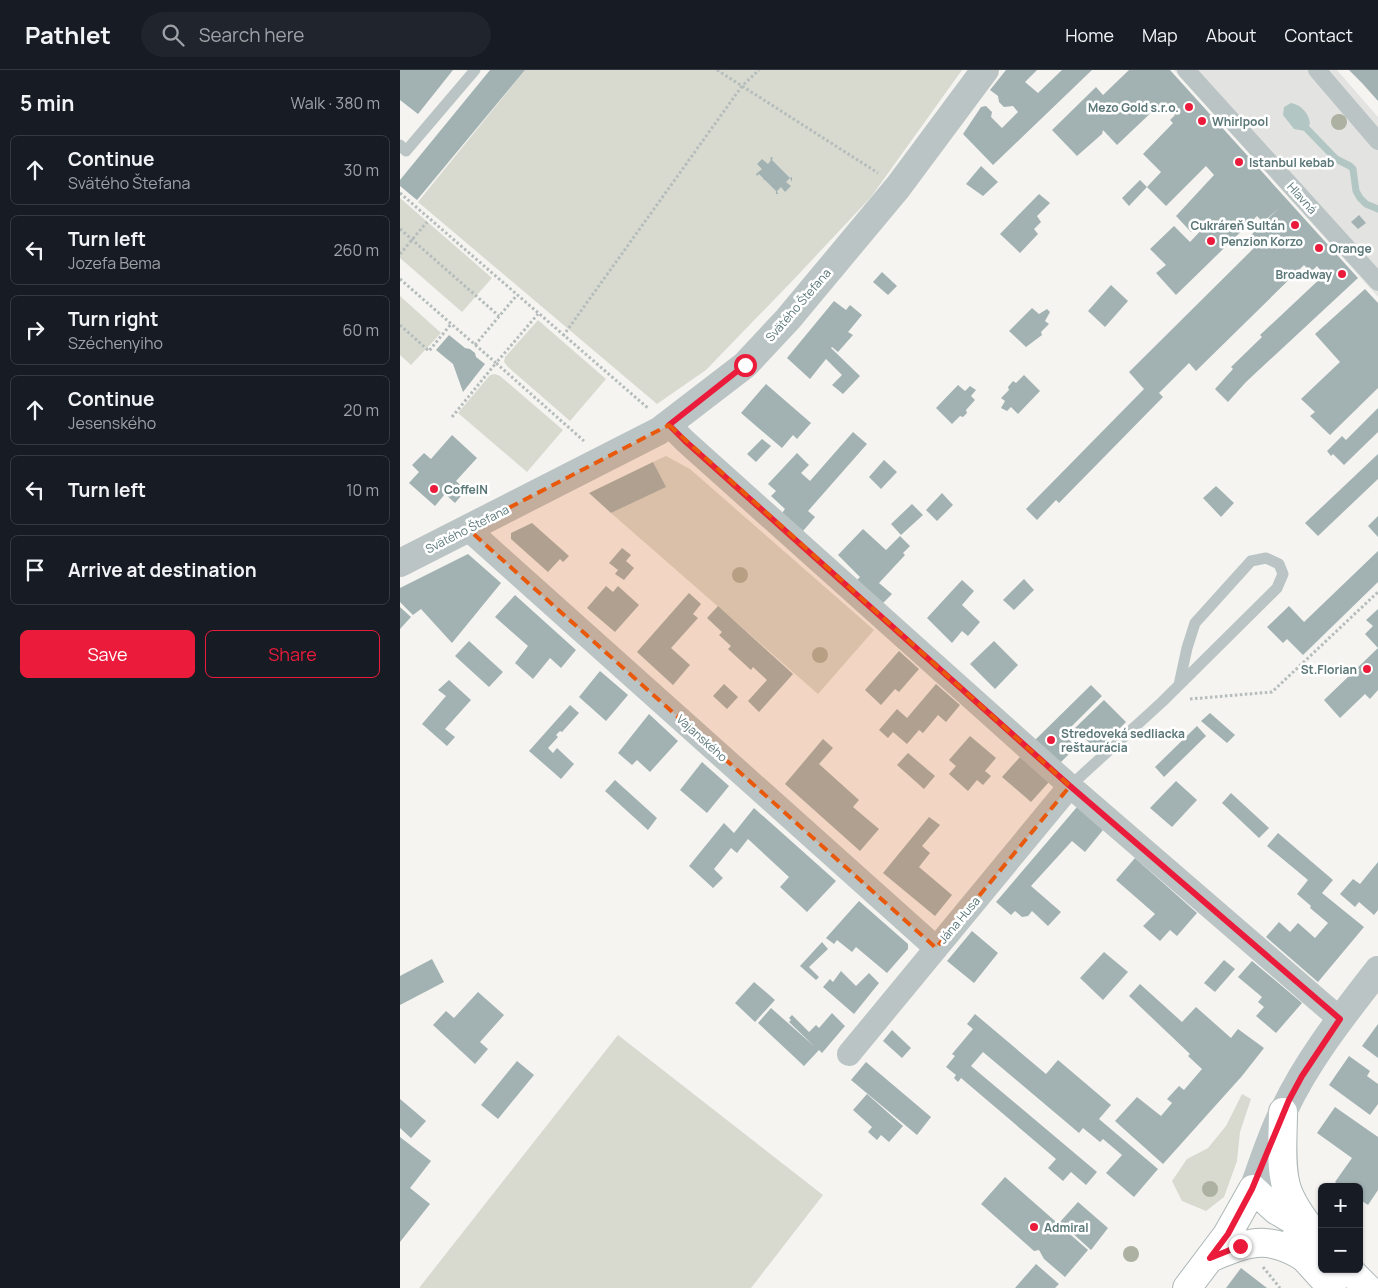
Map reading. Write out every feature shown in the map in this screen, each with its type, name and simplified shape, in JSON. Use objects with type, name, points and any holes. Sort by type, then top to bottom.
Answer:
[{"type":"main road","points":[[1283,1112],[1286,1186],[1332,1288]]},
{"type":"main road","points":[[1187,1288],[1228,1234],[1252,1189],[1276,1210],[1293,1220],[1314,1246]]},
{"type":"main road","points":[[1210,1258],[1240,1246],[1258,1243],[1274,1243],[1287,1247],[1314,1246]]},
{"type":"main road","points":[[1352,1273],[1367,1288]]},
{"type":"street","name":"Svätého Štefana","points":[[400,563],[669,425],[745,365],[788,319],[898,186],[985,70]]},
{"type":"street","name":"Hlavná","points":[[1186,70],[1378,282]]},
{"type":"street","points":[[1317,70],[1378,141]]},
{"type":"street","points":[[669,425],[1070,786],[1340,1019]]},
{"type":"street","name":"Vajanského","points":[[468,529],[936,948]]},
{"type":"street","name":"Jána Husa","points":[[849,1054],[1070,786]]},
{"type":"street","points":[[1252,1189],[1283,1112],[1302,1076],[1340,1019],[1378,970]]},
{"type":"lane","points":[[400,145],[406,151],[474,70]]},
{"type":"lane","points":[[1070,786],[1162,702],[1277,588],[1282,574],[1279,564],[1266,558],[1251,561],[1196,623],[1187,648],[1179,685]]},
{"type":"path","points":[[716,70],[885,178]]},
{"type":"path","points":[[564,336],[742,86],[759,70]]},
{"type":"path","points":[[400,193],[538,314],[669,425]]},
{"type":"path","points":[[400,254],[427,222]]},
{"type":"path","points":[[400,229],[499,316]]},
{"type":"path","points":[[400,278],[585,442]]},
{"type":"path","points":[[475,345],[517,295]]},
{"type":"path","points":[[452,417],[538,314]]},
{"type":"path","points":[[400,325],[429,351],[451,324]]},
{"type":"path","points":[[1162,702],[1272,692],[1378,592]]},
{"type":"path","points":[[1261,1266],[1280,1288]]},
{"type":"highlighted area","points":[[669,425],[1070,786],[936,948],[468,529]]},
{"type":"shaded area","points":[[525,70],[962,70],[871,197],[706,370],[657,404],[418,202]]},
{"type":"shaded area","points":[[1174,70],[1337,70],[1378,117],[1378,297]]},
{"type":"shaded area","points":[[1291,103],[1301,108],[1308,116],[1310,124],[1305,131],[1294,129],[1283,115],[1284,107]]},
{"type":"shaded area","points":[[400,198],[492,278],[462,312],[400,258]]},
{"type":"shaded area","points":[[400,296],[441,333],[411,365],[400,355]]},
{"type":"shaded area","points":[[538,320],[606,379],[570,421],[504,362],[505,357]]},
{"type":"shaded area","points":[[490,375],[500,376],[563,430],[527,472],[458,413]]},
{"type":"shaded area","points":[[666,456],[690,469],[874,630],[818,694],[611,513],[665,487],[653,462]]},
{"type":"shaded area","points":[[618,1035],[823,1195],[751,1288],[419,1288]]},
{"type":"shaded area","points":[[1242,1094],[1251,1099],[1240,1132],[1237,1161],[1224,1197],[1206,1211],[1182,1201],[1172,1181],[1187,1159],[1208,1148],[1226,1126]]},
{"type":"building","points":[[400,70],[453,70],[418,114],[400,100]]},
{"type":"building","points":[[490,70],[525,70],[417,200],[400,186],[400,180]]},
{"type":"building","points":[[1006,70],[1037,70],[1025,82],[1038,93],[1062,70],[1092,70],[993,165],[963,134],[981,107],[986,106],[992,112],[991,117],[1002,128],[1018,112],[1013,106],[1004,107],[999,102],[998,96],[990,90]]},
{"type":"building","points":[[1129,70],[1170,70],[1358,278],[1246,382],[1228,402],[1215,389],[1233,369],[1231,367],[1262,337],[1260,335],[1324,275],[1317,266],[1311,272],[1304,265],[1196,371],[1189,363],[1159,393],[1163,397],[1059,503],[1056,500],[1037,520],[1026,509],[1144,389],[1129,372],[1256,246],[1249,237],[1279,208],[1263,222],[1257,216],[1176,295],[1156,273],[1166,265],[1150,249],[1174,226],[1190,242],[1207,224],[1204,221],[1191,232],[1176,216],[1214,175],[1206,166],[1166,206],[1147,187],[1161,172],[1143,154],[1173,123],[1170,120],[1175,115],[1171,105],[1162,113],[1157,107],[1117,145],[1103,130],[1102,134],[1077,156],[1052,130],[1096,87],[1103,95]]},
{"type":"building","points":[[1349,70],[1378,70],[1378,101],[1362,83]]},
{"type":"building","points":[[773,157],[772,160],[790,178],[786,182],[791,186],[785,192],[781,187],[777,191],[778,194],[759,174],[757,176],[756,174],[762,169],[757,164],[762,159],[768,164],[771,160],[770,158]]},
{"type":"building","points":[[981,166],[998,182],[983,196],[966,184]]},
{"type":"building","points":[[1140,180],[1147,187],[1129,206],[1122,198]]},
{"type":"building","points":[[1039,194],[1050,203],[1037,216],[1041,222],[1034,229],[1038,234],[1020,253],[1000,234]]},
{"type":"building","points":[[1359,215],[1366,223],[1358,229],[1351,222]]},
{"type":"building","points":[[882,272],[897,286],[888,295],[873,282]]},
{"type":"building","points":[[1111,285],[1128,301],[1105,327],[1088,311]]},
{"type":"building","points":[[1365,289],[1378,303],[1378,388],[1330,435],[1310,416],[1315,412],[1301,399],[1340,362],[1315,334]]},
{"type":"building","points":[[834,301],[846,310],[850,305],[862,315],[848,332],[853,335],[838,352],[831,348],[860,376],[843,394],[832,385],[842,375],[826,359],[810,379],[787,358]]},
{"type":"building","points":[[1032,308],[1039,314],[1047,309],[1050,312],[1045,321],[1049,324],[1041,332],[1042,335],[1026,347],[1009,331]]},
{"type":"building","points":[[449,335],[465,348],[475,353],[476,357],[485,364],[463,392],[453,364],[436,350]]},
{"type":"building","points":[[1024,375],[1040,391],[1018,414],[1011,407],[1007,411],[1001,408],[1005,401],[1001,398],[1009,390],[1008,387],[1013,381],[1016,383]]},
{"type":"building","points":[[766,384],[811,423],[797,439],[793,435],[782,448],[741,413]]},
{"type":"building","points":[[958,385],[965,391],[970,386],[976,390],[971,396],[975,400],[966,410],[967,413],[963,417],[960,416],[952,424],[936,408]]},
{"type":"building","points":[[1378,408],[1378,432],[1344,465],[1333,454],[1331,456],[1327,451],[1342,436],[1346,440]]},
{"type":"building","points":[[853,432],[867,444],[808,511],[815,517],[803,531],[782,513],[785,509],[771,496],[776,491],[768,484],[797,453],[809,465],[801,473],[810,481]]},
{"type":"building","points":[[452,435],[477,458],[456,481],[466,490],[455,503],[445,494],[435,506],[409,483],[419,472],[412,465],[424,453],[431,459]]},
{"type":"building","points":[[762,439],[771,446],[756,462],[747,454]]},
{"type":"building","points":[[1378,454],[1378,479],[1318,536],[1305,523]]},
{"type":"building","points":[[884,460],[897,472],[881,489],[869,477]]},
{"type":"building","points":[[653,462],[666,487],[611,513],[589,493]]},
{"type":"building","points":[[1216,486],[1234,503],[1221,517],[1203,498]]},
{"type":"building","points":[[942,493],[953,505],[937,521],[926,510]]},
{"type":"building","points":[[912,504],[923,515],[901,535],[891,524]]},
{"type":"building","points":[[1378,516],[1378,537],[1368,526]]},
{"type":"building","points":[[532,523],[569,556],[563,562],[560,559],[548,572],[511,539],[511,533]]},
{"type":"building","points":[[863,529],[886,550],[900,536],[910,546],[903,553],[905,555],[879,583],[892,594],[879,607],[853,584],[860,577],[838,555]]},
{"type":"building","points":[[622,548],[631,555],[626,561],[634,568],[624,580],[615,574],[618,570],[609,563]]},
{"type":"building","points":[[1378,551],[1378,582],[1303,655],[1287,639],[1283,643],[1267,627],[1289,606],[1304,622]]},
{"type":"building","points":[[468,554],[501,583],[452,643],[421,609],[413,615],[400,602],[400,588]]},
{"type":"building","points":[[1024,579],[1034,590],[1014,610],[1003,600]]},
{"type":"building","points":[[962,580],[974,591],[962,605],[980,622],[968,636],[962,631],[952,643],[927,618]]},
{"type":"building","points":[[606,586],[613,592],[618,586],[639,605],[615,632],[587,608]]},
{"type":"building","points":[[689,593],[701,604],[693,614],[698,618],[671,648],[690,665],[673,685],[637,652]]},
{"type":"building","points":[[515,595],[576,650],[561,668],[550,658],[533,679],[515,663],[528,646],[495,617]]},
{"type":"building","points":[[718,606],[793,674],[759,712],[748,701],[767,680],[753,667],[751,670],[728,649],[731,646],[719,635],[722,632],[707,618]]},
{"type":"building","points":[[400,607],[411,617],[400,629]]},
{"type":"building","points":[[1378,609],[1378,648],[1365,634],[1373,626],[1366,620]]},
{"type":"building","points":[[469,641],[503,672],[489,687],[455,656]]},
{"type":"building","points":[[994,641],[1018,665],[995,689],[970,664]]},
{"type":"building","name":"St.Florian","points":[[1378,648],[1378,690],[1370,699],[1365,694],[1340,718],[1324,700]]},
{"type":"building","points":[[899,651],[919,669],[899,692],[895,689],[881,705],[865,690]]},
{"type":"building","points":[[600,671],[628,695],[606,721],[579,697]]},
{"type":"building","points":[[449,680],[471,700],[445,729],[455,737],[447,746],[422,724],[446,696],[438,690]]},
{"type":"building","points":[[724,684],[738,697],[727,709],[713,696]]},
{"type":"building","points":[[936,684],[960,705],[946,722],[938,715],[923,733],[919,730],[907,744],[893,732],[888,738],[879,730],[897,709],[907,718]]},
{"type":"building","points":[[1091,685],[1102,696],[1064,734],[1076,747],[1059,764],[1035,740]]},
{"type":"building","points":[[1104,700],[1126,722],[1097,751],[1075,728]]},
{"type":"building","points":[[570,705],[579,713],[562,732],[560,731],[556,735],[558,737],[548,748],[553,753],[557,748],[574,764],[561,779],[529,751]]},
{"type":"building","points":[[1210,713],[1235,735],[1227,743],[1201,721]]},
{"type":"building","points":[[649,714],[678,741],[650,772],[637,760],[632,765],[618,753]]},
{"type":"building","points":[[1197,726],[1206,736],[1164,777],[1155,767]]},
{"type":"building","points":[[970,736],[996,758],[985,771],[991,776],[983,785],[977,780],[968,791],[949,774],[956,766],[949,760]]},
{"type":"building","points":[[823,739],[833,748],[819,764],[859,800],[853,807],[879,829],[860,851],[785,784]]},
{"type":"building","points":[[908,753],[935,776],[924,789],[897,765]]},
{"type":"building","points":[[1020,757],[1049,782],[1031,802],[1002,777]]},
{"type":"building","points":[[702,762],[729,786],[707,813],[680,790]]},
{"type":"building","points":[[615,780],[657,818],[648,830],[605,791]]},
{"type":"building","points":[[1176,781],[1197,800],[1172,827],[1150,808]]},
{"type":"building","points":[[1231,793],[1269,828],[1259,838],[1222,803]]},
{"type":"building","points":[[1077,807],[1103,830],[1085,852],[1072,841],[1031,886],[1061,912],[1048,926],[1032,911],[1028,916],[1022,917],[1015,911],[1011,915],[996,902]]},
{"type":"building","points":[[754,808],[836,881],[807,912],[780,887],[789,877],[748,839],[737,853],[731,848],[714,869],[723,878],[713,888],[689,866],[724,823],[734,833]]},
{"type":"building","points":[[929,817],[940,825],[922,846],[930,853],[919,867],[952,895],[935,916],[883,873]]},
{"type":"building","points":[[1278,833],[1333,880],[1322,893],[1364,927],[1318,982],[1266,937],[1279,922],[1290,932],[1298,923],[1315,938],[1328,923],[1297,894],[1308,880],[1267,846]]},
{"type":"building","points":[[1135,858],[1197,913],[1177,936],[1170,930],[1160,941],[1143,926],[1155,914],[1116,880]]},
{"type":"building","points":[[1378,862],[1378,910],[1374,915],[1359,902],[1355,907],[1340,894],[1353,879],[1360,884]]},
{"type":"building","points":[[859,901],[908,944],[908,949],[887,973],[856,947],[852,952],[837,940],[834,944],[826,938]]},
{"type":"building","points":[[972,931],[998,953],[974,983],[947,961]]},
{"type":"building","points":[[822,942],[828,949],[809,967],[819,977],[816,980],[800,966]]},
{"type":"building","points":[[1104,952],[1128,972],[1103,1000],[1080,978]]},
{"type":"building","points":[[432,959],[444,982],[400,1005],[400,976]]},
{"type":"building","points":[[1224,960],[1235,969],[1215,992],[1204,983]]},
{"type":"building","points":[[1252,961],[1302,1003],[1276,1033],[1256,1016],[1264,1007],[1258,1002],[1262,997],[1238,977]]},
{"type":"building","points":[[841,971],[856,986],[869,973],[879,983],[854,1014],[823,987],[830,979],[833,982]]},
{"type":"building","points":[[754,982],[775,1000],[755,1022],[735,1003]]},
{"type":"building","points":[[1140,984],[1182,1022],[1196,1007],[1231,1038],[1238,1029],[1264,1048],[1242,1076],[1163,1164],[1115,1121],[1137,1097],[1161,1116],[1172,1103],[1167,1099],[1179,1086],[1184,1090],[1202,1069],[1188,1056],[1190,1054],[1129,996]]},
{"type":"building","points":[[478,992],[504,1015],[480,1042],[488,1049],[475,1064],[433,1025],[446,1011],[454,1018]]},
{"type":"building","points":[[771,1008],[815,1047],[789,1022],[791,1020],[789,1018],[792,1015],[809,1032],[816,1025],[819,1028],[832,1013],[845,1026],[822,1053],[819,1050],[804,1066],[758,1023]]},
{"type":"building","points":[[975,1014],[1046,1074],[1058,1060],[1111,1105],[1099,1119],[1158,1169],[1134,1197],[1106,1173],[1122,1155],[1103,1139],[1100,1142],[1083,1128],[1079,1133],[983,1052],[971,1066],[1097,1172],[1086,1185],[1071,1172],[1063,1181],[1048,1168],[1056,1159],[961,1078],[958,1082],[954,1078],[956,1075],[946,1067],[955,1056],[952,1054],[973,1029],[967,1024]]},
{"type":"building","points":[[1378,1024],[1378,1058],[1362,1046]]},
{"type":"building","points":[[892,1030],[911,1048],[902,1058],[883,1041]]},
{"type":"building","points":[[1349,1056],[1370,1071],[1367,1076],[1378,1084],[1378,1104],[1370,1115],[1329,1085]]},
{"type":"building","points":[[517,1061],[534,1075],[498,1119],[481,1105]]},
{"type":"building","points":[[866,1062],[931,1117],[917,1135],[851,1080]]},
{"type":"building","points":[[867,1094],[903,1126],[889,1142],[881,1135],[877,1140],[868,1132],[872,1127],[853,1110]]},
{"type":"building","points":[[400,1099],[426,1121],[411,1138],[400,1128]]},
{"type":"building","points":[[1335,1107],[1378,1137],[1378,1190],[1368,1205],[1363,1202],[1363,1183],[1335,1182],[1352,1158],[1317,1133]]},
{"type":"building","points":[[400,1137],[431,1161],[410,1188],[430,1204],[400,1242]]},
{"type":"building","name":"Admiral","points":[[1005,1177],[1088,1250],[1065,1277],[1044,1259],[1039,1250],[1034,1251],[981,1204]]},
{"type":"building","points":[[1078,1202],[1108,1228],[1091,1250],[1060,1222]]},
{"type":"building","points":[[1036,1264],[1059,1284],[1055,1288],[1015,1288]]},
{"type":"building","points":[[1241,1268],[1267,1288],[1226,1288]]},
{"type":"waterway","points":[[1307,129],[1336,159],[1353,169],[1356,191],[1360,198],[1366,204],[1378,209]]},
{"type":"place","name":"Mezo Gold s.r.o.","points":[[1189,107]]},
{"type":"place","name":"Whirlpool","points":[[1202,121]]},
{"type":"place","name":"Istanbul kebab","points":[[1239,162]]},
{"type":"place","name":"Cukráreň Sultán","points":[[1295,225]]},
{"type":"place","name":"Penzion Korzo","points":[[1211,241]]},
{"type":"place","name":"Orange","points":[[1319,248]]},
{"type":"place","name":"Broadway","points":[[1342,274]]},
{"type":"place","name":"CoffeIN","points":[[434,489]]},
{"type":"place","name":"St.Florian","points":[[1367,669]]},
{"type":"place","name":"Stredoveká sedliacka reštaurácia","points":[[1051,740]]},
{"type":"place","name":"Admiral","points":[[1034,1227]]},
{"type":"route","points":[[745,365],[669,425],[1070,786],[1340,1019],[1302,1076],[1283,1112],[1252,1189],[1228,1234],[1210,1258],[1240,1246]]}]
